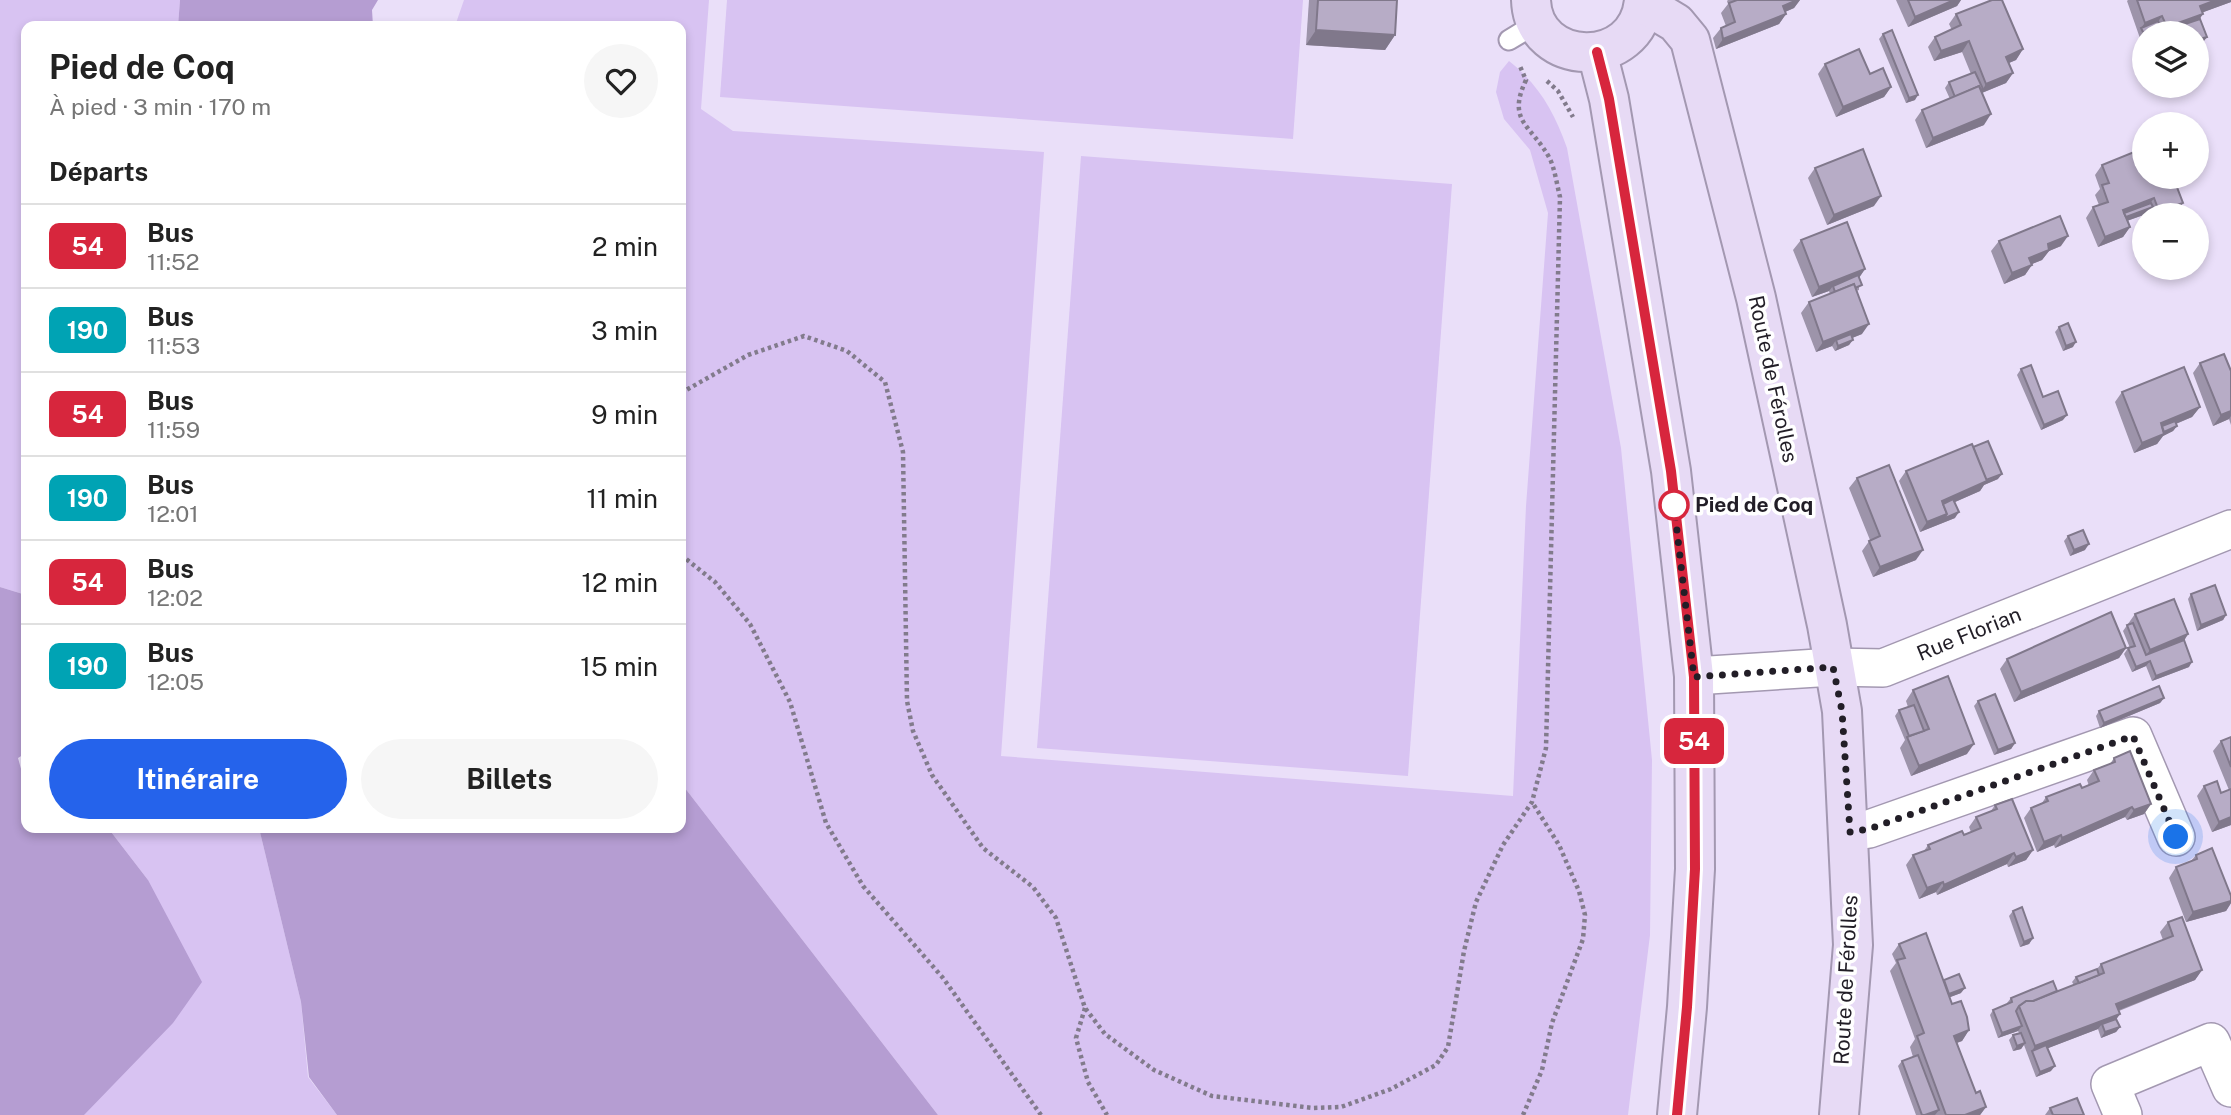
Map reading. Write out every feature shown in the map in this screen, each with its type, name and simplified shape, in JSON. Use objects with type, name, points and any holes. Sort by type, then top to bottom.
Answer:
[{"type":"street","points":[[1526,21],[1562,47],[1579,53],[1597,52],[1615,47],[1629,36],[1639,21],[1644,2]]},
{"type":"street","name":"Route de Férolles","points":[[1644,2],[1676,23],[1690,40],[1756,298],[1827,625],[1842,711],[1850,832],[1853,945],[1839,1115]]},
{"type":"street","points":[[1597,52],[1609,99],[1671,471],[1694,677],[1695,869],[1677,1115]]},
{"type":"street","name":"Rue Florian","points":[[1694,677],[1833,667],[1883,668],[2231,529]]},
{"type":"street","points":[[1850,832],[1869,829],[2133,736],[2176,837]]},
{"type":"street","points":[[2123,1115],[2110,1084],[2211,1042],[2231,1088]]},
{"type":"street","points":[[2217,1115],[2231,1109]]},
{"type":"path","points":[[1526,21],[1528,64]]},
{"type":"path","points":[[686,390],[748,355],[804,336],[847,351],[885,382],[903,452],[907,701],[913,731],[932,775],[983,848],[1033,887],[1056,918],[1085,1008],[1105,1034],[1154,1070],[1212,1096],[1314,1108],[1341,1107],[1391,1089],[1436,1065],[1448,1047],[1464,951],[1476,902],[1503,845],[1532,802],[1546,748],[1560,197],[1550,160],[1520,115],[1517,100],[1526,80],[1526,21]]},
{"type":"path","points":[[1538,73],[1558,91],[1577,125]]},
{"type":"path","points":[[686,559],[715,582],[750,624],[790,702],[826,823],[863,886],[943,978],[1041,1115]]},
{"type":"path","points":[[1523,1115],[1542,1070],[1552,1023],[1583,939],[1585,915],[1579,891],[1559,845],[1532,802]]},
{"type":"path","points":[[1085,1008],[1076,1038],[1088,1082],[1107,1115]]},
{"type":"shaded area","points":[[0,0],[180,0],[178,21],[21,21],[21,593],[0,587]]},
{"type":"shaded area","points":[[180,0],[378,0],[372,10],[373,21],[178,21]]},
{"type":"shaded area","points":[[464,0],[709,0],[701,109],[733,131],[1044,152],[1001,756],[1513,796],[1526,506],[1548,213],[1530,150],[1504,119],[1496,92],[1500,72],[1509,61],[1520,70],[1544,100],[1557,122],[1567,148],[1621,448],[1652,760],[1650,935],[1628,1115],[938,1115],[686,789],[686,21],[457,21]]},
{"type":"shaded area","points":[[727,0],[1303,0],[1293,139],[720,97]]},
{"type":"shaded area","points":[[1081,156],[1452,184],[1408,776],[1037,748]]},
{"type":"shaded area","points":[[0,587],[21,593],[21,756],[18,758],[21,769],[21,833],[112,833],[148,880],[202,982],[173,1023],[84,1115],[0,1115]]},
{"type":"shaded area","points":[[686,789],[938,1115],[337,1115],[309,1077],[301,1002],[260,833],[686,833]]},
{"type":"shaded area","points":[[112,833],[260,833],[301,1002],[308,1077],[337,1115],[84,1115],[148,880]]},
{"type":"building","points":[[1318,0],[1397,0],[1395,35],[1316,30]]},
{"type":"building","points":[[1737,0],[1797,0],[1783,6],[1786,14],[1723,39],[1721,28],[1735,22],[1729,3]]},
{"type":"building","points":[[1908,0],[1954,0],[1915,17]]},
{"type":"building","points":[[1992,0],[2002,0],[2023,49],[2006,57],[2013,73],[1986,84],[1969,41],[1941,51],[1935,37],[1961,25],[1956,14]]},
{"type":"building","points":[[2137,0],[2216,0],[2200,6],[2203,14],[2184,21],[2164,21],[2162,16],[2144,21]]},
{"type":"building","points":[[1892,30],[1918,95],[1909,98],[1883,34]]},
{"type":"building","points":[[1859,49],[1870,74],[1883,68],[1891,87],[1843,107],[1825,64]]},
{"type":"building","points":[[1975,72],[1983,89],[1979,86],[1955,97],[1949,82]]},
{"type":"building","points":[[1979,86],[1991,114],[1933,138],[1922,110]]},
{"type":"building","points":[[1863,149],[1881,196],[1834,215],[1815,168]]},
{"type":"building","points":[[2132,153],[2132,189],[2178,189],[2183,203],[2156,203],[2154,198],[2132,203],[2132,207],[2123,210],[2130,227],[2105,237],[2093,207],[2108,202],[2102,185],[2109,183],[2102,165]]},
{"type":"building","points":[[2132,210],[2132,215],[2126,217],[2124,213]]},
{"type":"building","points":[[2060,216],[2068,236],[2048,244],[2049,250],[2029,258],[2032,265],[2012,273],[1999,241]]},
{"type":"building","points":[[1847,222],[1865,269],[1819,287],[1801,240]]},
{"type":"building","points":[[1858,275],[1862,285],[1855,288],[1854,284],[1835,292],[1833,286]]},
{"type":"building","points":[[1854,284],[1869,324],[1823,342],[1809,302]]},
{"type":"building","points":[[2068,323],[2076,342],[2066,346],[2059,327]]},
{"type":"building","points":[[1851,334],[1853,340],[1838,346],[1836,340]]},
{"type":"building","points":[[2224,354],[2231,371],[2231,411],[2221,415],[2200,363]]},
{"type":"building","points":[[2031,365],[2043,397],[2058,391],[2067,415],[2044,425],[2021,369]]},
{"type":"building","points":[[2184,367],[2200,407],[2161,423],[2164,434],[2142,443],[2122,392]]},
{"type":"building","points":[[2175,421],[2177,426],[2164,432],[2162,426]]},
{"type":"building","points":[[1988,441],[2002,474],[1986,480],[1973,447]]},
{"type":"building","points":[[1972,444],[1987,481],[1942,501],[1947,514],[1927,522],[1906,471]]},
{"type":"building","points":[[1889,465],[1923,550],[1880,567],[1869,541],[1880,536],[1857,478]]},
{"type":"building","points":[[1953,499],[1959,512],[1943,519],[1947,514],[1943,504]]},
{"type":"building","points":[[2083,530],[2089,544],[2074,550],[2068,536]]},
{"type":"building","points":[[2215,585],[2226,615],[2201,625],[2191,594]]},
{"type":"building","points":[[2174,599],[2188,634],[2150,650],[2135,614]]},
{"type":"building","points":[[2111,612],[2126,648],[2021,692],[2007,659]]},
{"type":"building","points":[[2133,623],[2146,655],[2184,640],[2192,662],[2156,676],[2150,661],[2136,667],[2128,648],[2135,646],[2127,625]]},
{"type":"building","points":[[1948,676],[1974,744],[1919,766],[1907,737],[1929,729],[1913,690]]},
{"type":"building","points":[[2159,686],[2164,698],[2104,723],[2099,711]]},
{"type":"building","points":[[1995,694],[2015,743],[1998,750],[1978,701]]},
{"type":"building","points":[[1914,705],[1924,731],[1909,736],[1899,710]]},
{"type":"building","points":[[2231,737],[2231,767],[2221,741]]},
{"type":"building","points":[[2130,751],[2151,804],[2134,810],[2132,807],[2062,838],[2061,835],[2044,842],[2031,808],[2048,801],[2046,797],[2080,784],[2082,788],[2099,781],[2094,770],[2115,762],[2114,758]]},
{"type":"building","points":[[2217,781],[2221,793],[2231,789],[2231,817],[2219,822],[2204,786]]},
{"type":"building","points":[[2012,799],[2033,850],[2016,857],[2014,853],[1944,885],[1943,882],[1927,888],[1913,855],[1930,849],[1928,845],[1962,831],[1964,835],[1981,828],[1976,817],[1997,809],[1995,805]]},
{"type":"building","points":[[2212,848],[2231,901],[2193,912],[2176,867],[2197,859],[2196,855]]},
{"type":"building","points":[[2022,907],[2033,938],[2024,942],[2013,911]]},
{"type":"building","points":[[2182,917],[2202,970],[2116,1004],[2120,1014],[2035,1046],[2019,1006],[2026,1001],[2033,1001],[2104,973],[2101,964],[2173,936],[2168,922]]},
{"type":"building","points":[[1926,933],[1952,1004],[1961,1001],[1967,1017],[1969,1030],[1954,1036],[1976,1093],[1980,1091],[1986,1107],[1965,1115],[1946,1115],[1917,1036],[1924,1033],[1897,960],[1905,958],[1899,944]]},
{"type":"building","points":[[2097,969],[2099,975],[2079,983],[2076,977]]},
{"type":"building","points":[[1959,974],[1965,988],[1949,994],[1944,980]]},
{"type":"building","points":[[2053,981],[2057,991],[2019,1006],[2016,1011],[2022,1026],[2002,1033],[1993,1010],[2012,1002],[2011,998]]},
{"type":"building","points":[[2116,1019],[2120,1027],[2105,1032],[2102,1024]]},
{"type":"building","points":[[2021,1033],[2025,1043],[2017,1046],[2013,1035]]},
{"type":"building","points":[[2046,1045],[2055,1066],[2040,1072],[2032,1051]]},
{"type":"building","points":[[1918,1055],[1939,1110],[1925,1115],[1922,1115],[1902,1061]]},
{"type":"building","points":[[2077,1098],[2084,1115],[2053,1115],[2050,1108]]},
{"type":"bus line","name":"54","points":[[1597,52],[1609,99],[1671,471],[1694,677],[1695,869],[1677,1115]]},
{"type":"place","name":"Pied de Coq","points":[[1674,505]]},
{"type":"route","points":[[1674,505],[1694,677],[1833,667],[1842,711],[1850,832],[1869,829],[2133,736],[2176,837]]}]
